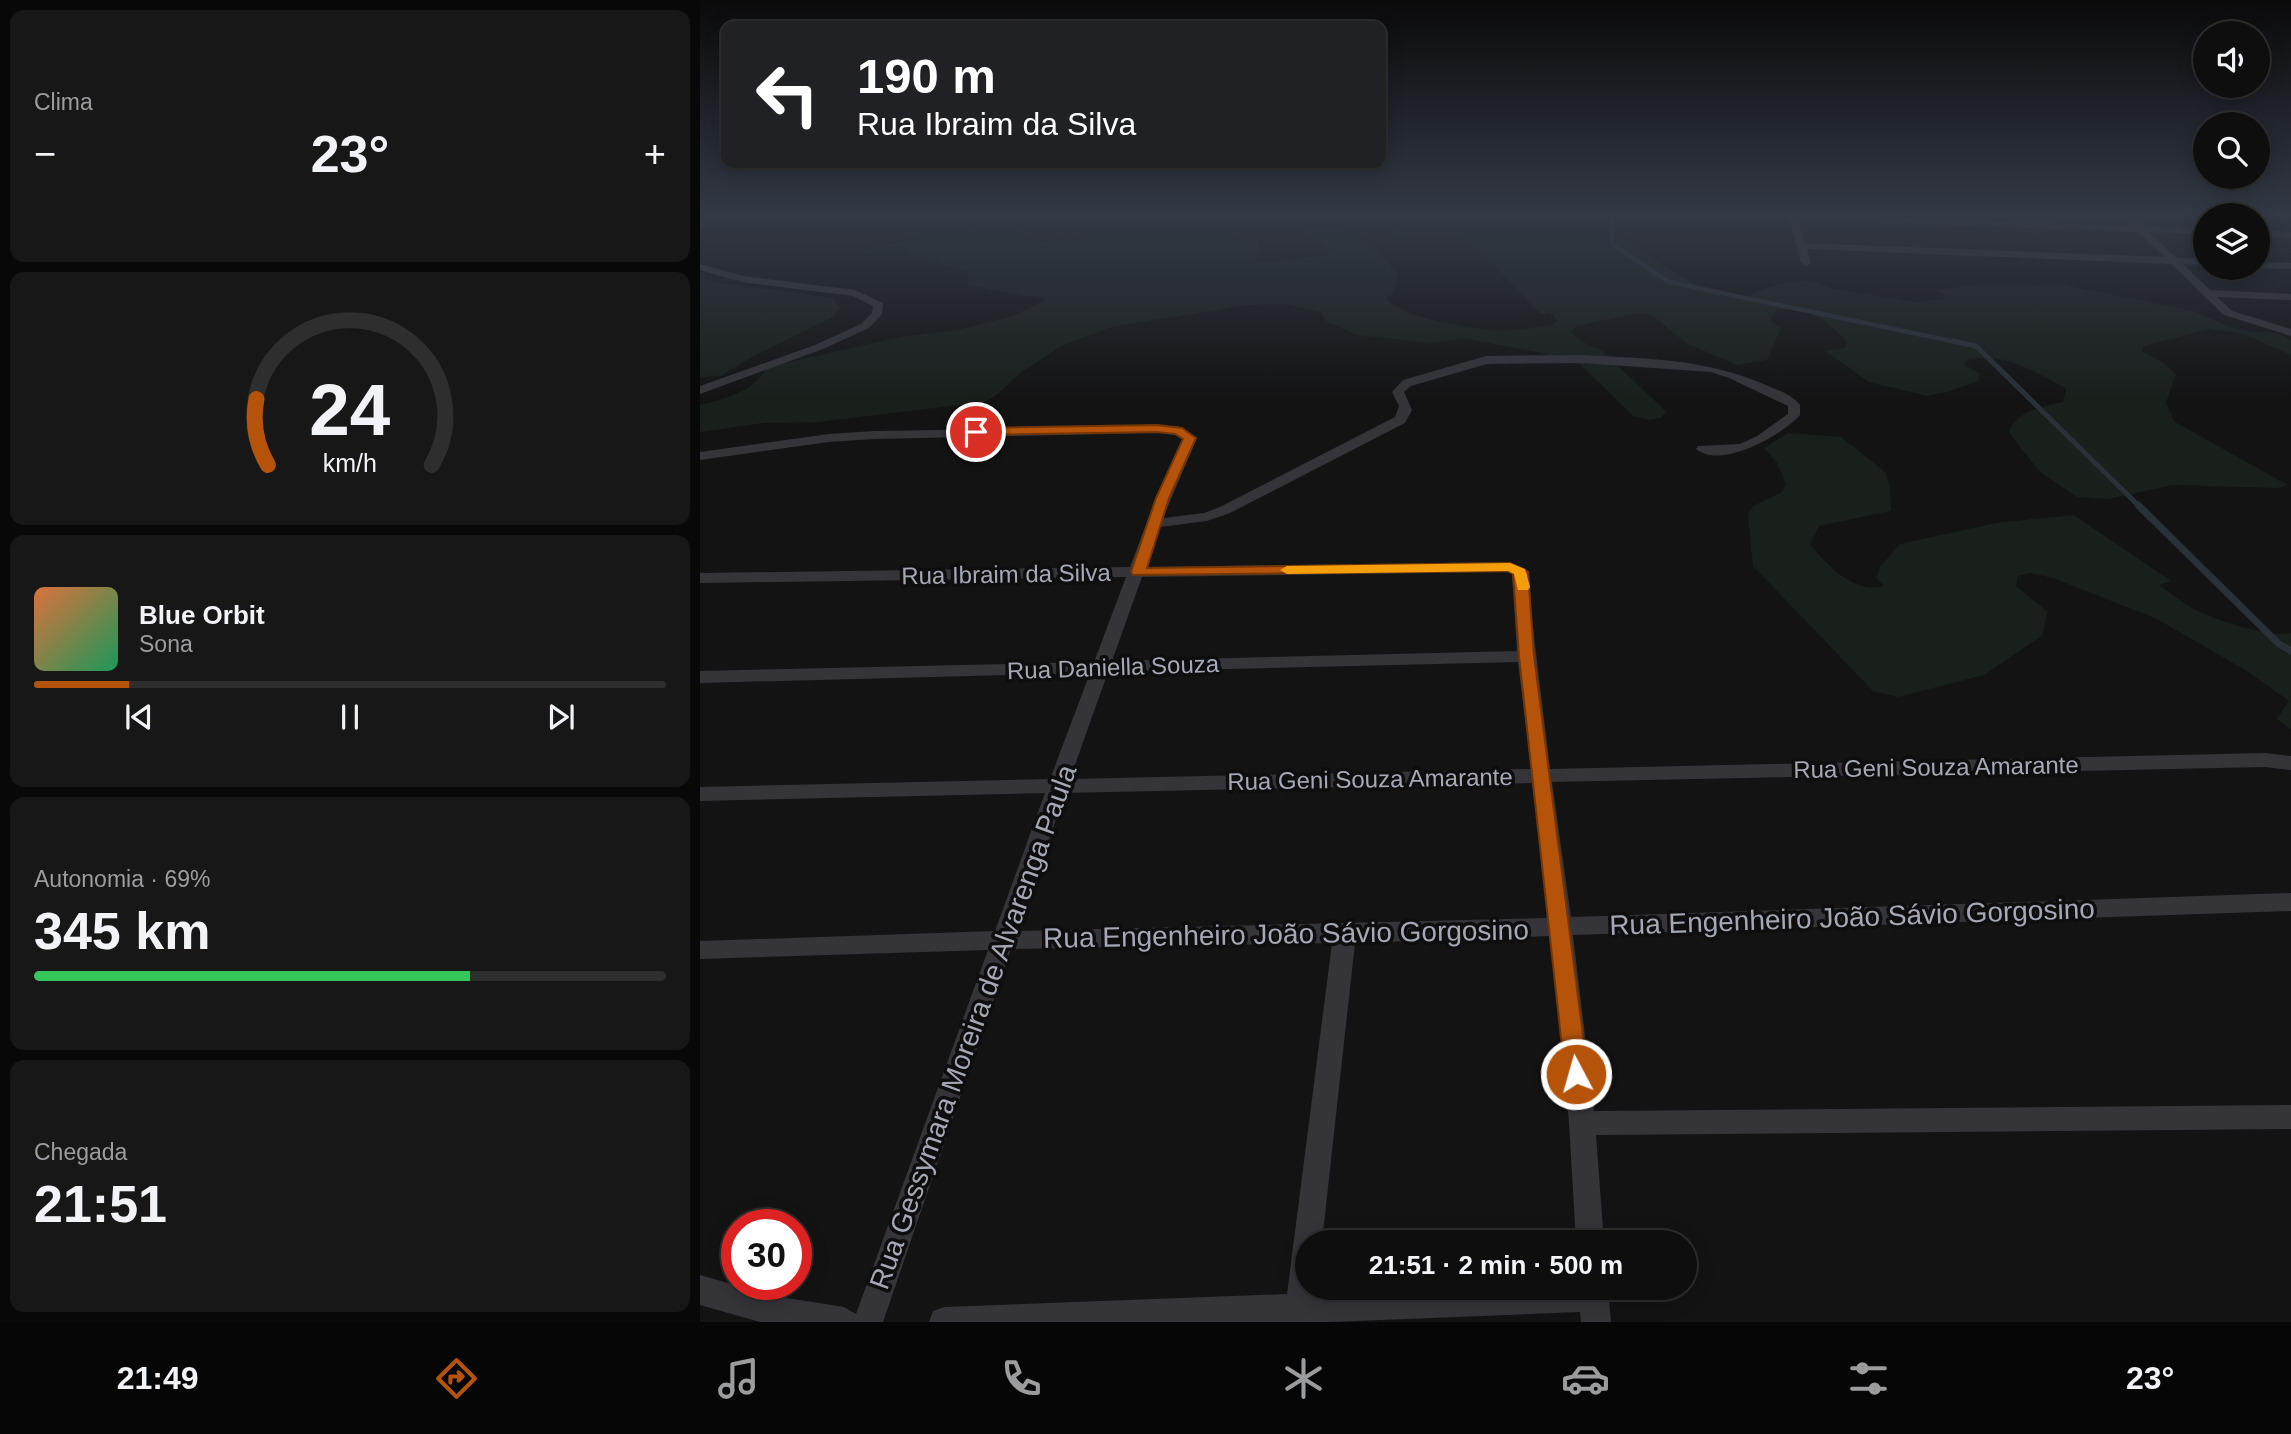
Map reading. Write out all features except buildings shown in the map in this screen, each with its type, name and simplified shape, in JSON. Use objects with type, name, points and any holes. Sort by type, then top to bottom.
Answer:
[{"type":"street","points":[[700,390],[819,347],[865,326],[877,314],[878,305],[855,293],[742,279],[727,275]]},
{"type":"street","points":[[2186,275],[2228,313],[2291,333]]},
{"type":"street","points":[[2205,293],[2291,297]]},
{"type":"street","points":[[1152,529],[1207,517],[1225,510],[1400,420],[1406,415],[1407,409],[1398,392],[1407,383],[1486,360],[1581,359],[1692,366],[1733,374],[1787,399],[1794,405],[1794,415],[1746,449],[1703,449]]},
{"type":"street","name":"Rua Gessymara Moreira de Alvarenga Paula","points":[[700,456],[829,438],[874,435],[1157,429],[1178,430],[1189,438],[1152,529],[1058,785],[868,1322]]},
{"type":"street","name":"Rua Ibraim da Silva","points":[[700,578],[1510,567],[1520,572],[1527,656]]},
{"type":"street","points":[[1527,656],[1561,928],[1589,1230]]},
{"type":"street","name":"Rua Daniella Souza","points":[[700,677],[1527,656]]},
{"type":"street","name":"Rua Geni Souza Amarante","points":[[700,794],[2265,760],[2291,763]]},
{"type":"street","name":"Rua Engenheiro João Sávio Gorgosino","points":[[700,950],[1002,940],[1561,928],[2291,902]]},
{"type":"street","points":[[1309,1230],[1345,934]]},
{"type":"street","points":[[1581,1123],[2291,1117]]},
{"type":"street","points":[[700,1290],[774,1311],[844,1322]]},
{"type":"street","points":[[1300,1308],[1301,1300]]},
{"type":"street","points":[[944,1322],[1300,1308],[1594,1302]]},
{"type":"shaded area","points":[[968,275],[1398,275],[1393,294],[1386,298],[1404,311],[1463,326],[1512,330],[1552,325],[1558,320],[1550,313],[1541,314],[1503,275],[1678,275],[1712,291],[1739,298],[1787,283],[1805,281],[1831,289],[1917,302],[1943,299],[1944,294],[1938,290],[1971,285],[2064,285],[2194,311],[2227,326],[2252,332],[2277,333],[2291,340],[2291,355],[2244,334],[2210,329],[2143,346],[2142,351],[2167,365],[2176,375],[2166,403],[2175,422],[2288,485],[2278,488],[2173,485],[2109,499],[2077,497],[2040,472],[2009,433],[2017,419],[2039,408],[2063,402],[2066,389],[2019,365],[1981,358],[1968,359],[1965,365],[1980,374],[1978,381],[1947,392],[1927,396],[1869,382],[1825,351],[1844,348],[1847,342],[1833,328],[1808,313],[1788,309],[1777,310],[1770,320],[1781,328],[1767,360],[1737,365],[1686,343],[1652,315],[1639,313],[1576,326],[1571,332],[1579,340],[1602,351],[1666,411],[1661,418],[1650,420],[1633,416],[1580,364],[1547,354],[1463,338],[1432,343],[1358,335],[1327,322],[1319,311],[1282,304],[1250,305],[1115,326],[1063,345],[1020,373],[997,395],[984,402],[818,422],[763,423],[700,432],[700,405],[729,397],[748,388],[762,375],[766,367],[901,337],[958,330],[1013,316],[1044,301],[1043,297],[1022,296],[968,285]]},
{"type":"shaded area","points":[[700,277],[713,282],[833,298],[840,308],[831,318],[752,357],[721,376],[700,377]]},
{"type":"shaded area","points":[[1788,433],[1841,437],[1885,472],[1890,486],[1891,511],[1819,526],[1810,545],[1834,569],[1852,582],[1862,586],[1884,586],[1876,578],[1880,567],[1900,544],[1996,523],[2074,515],[2171,581],[2159,585],[2191,608],[2243,627],[2270,633],[2291,633],[2291,730],[2277,719],[2289,701],[2247,671],[2157,619],[2053,578],[2030,573],[2018,576],[2016,586],[2047,611],[2043,635],[1984,675],[1898,697],[1873,691],[1753,566],[1748,515],[1753,506],[1782,492],[1786,484],[1777,463],[1764,448]]},
{"type":"waterway","points":[[1658,275],[1669,282],[1961,343]]},
{"type":"waterway","points":[[1952,341],[1976,346],[2140,507]]},
{"type":"waterway","points":[[2138,505],[2279,644],[2291,651]]},
{"type":"slow traffic","points":[[1287,570],[1510,567],[1520,572],[1523,587]]},
{"type":"route","points":[[976,432],[1157,429],[1178,430],[1189,438],[1163,498],[1138,572],[1510,567],[1520,572],[1527,656],[1561,928],[1576,1074]]}]
